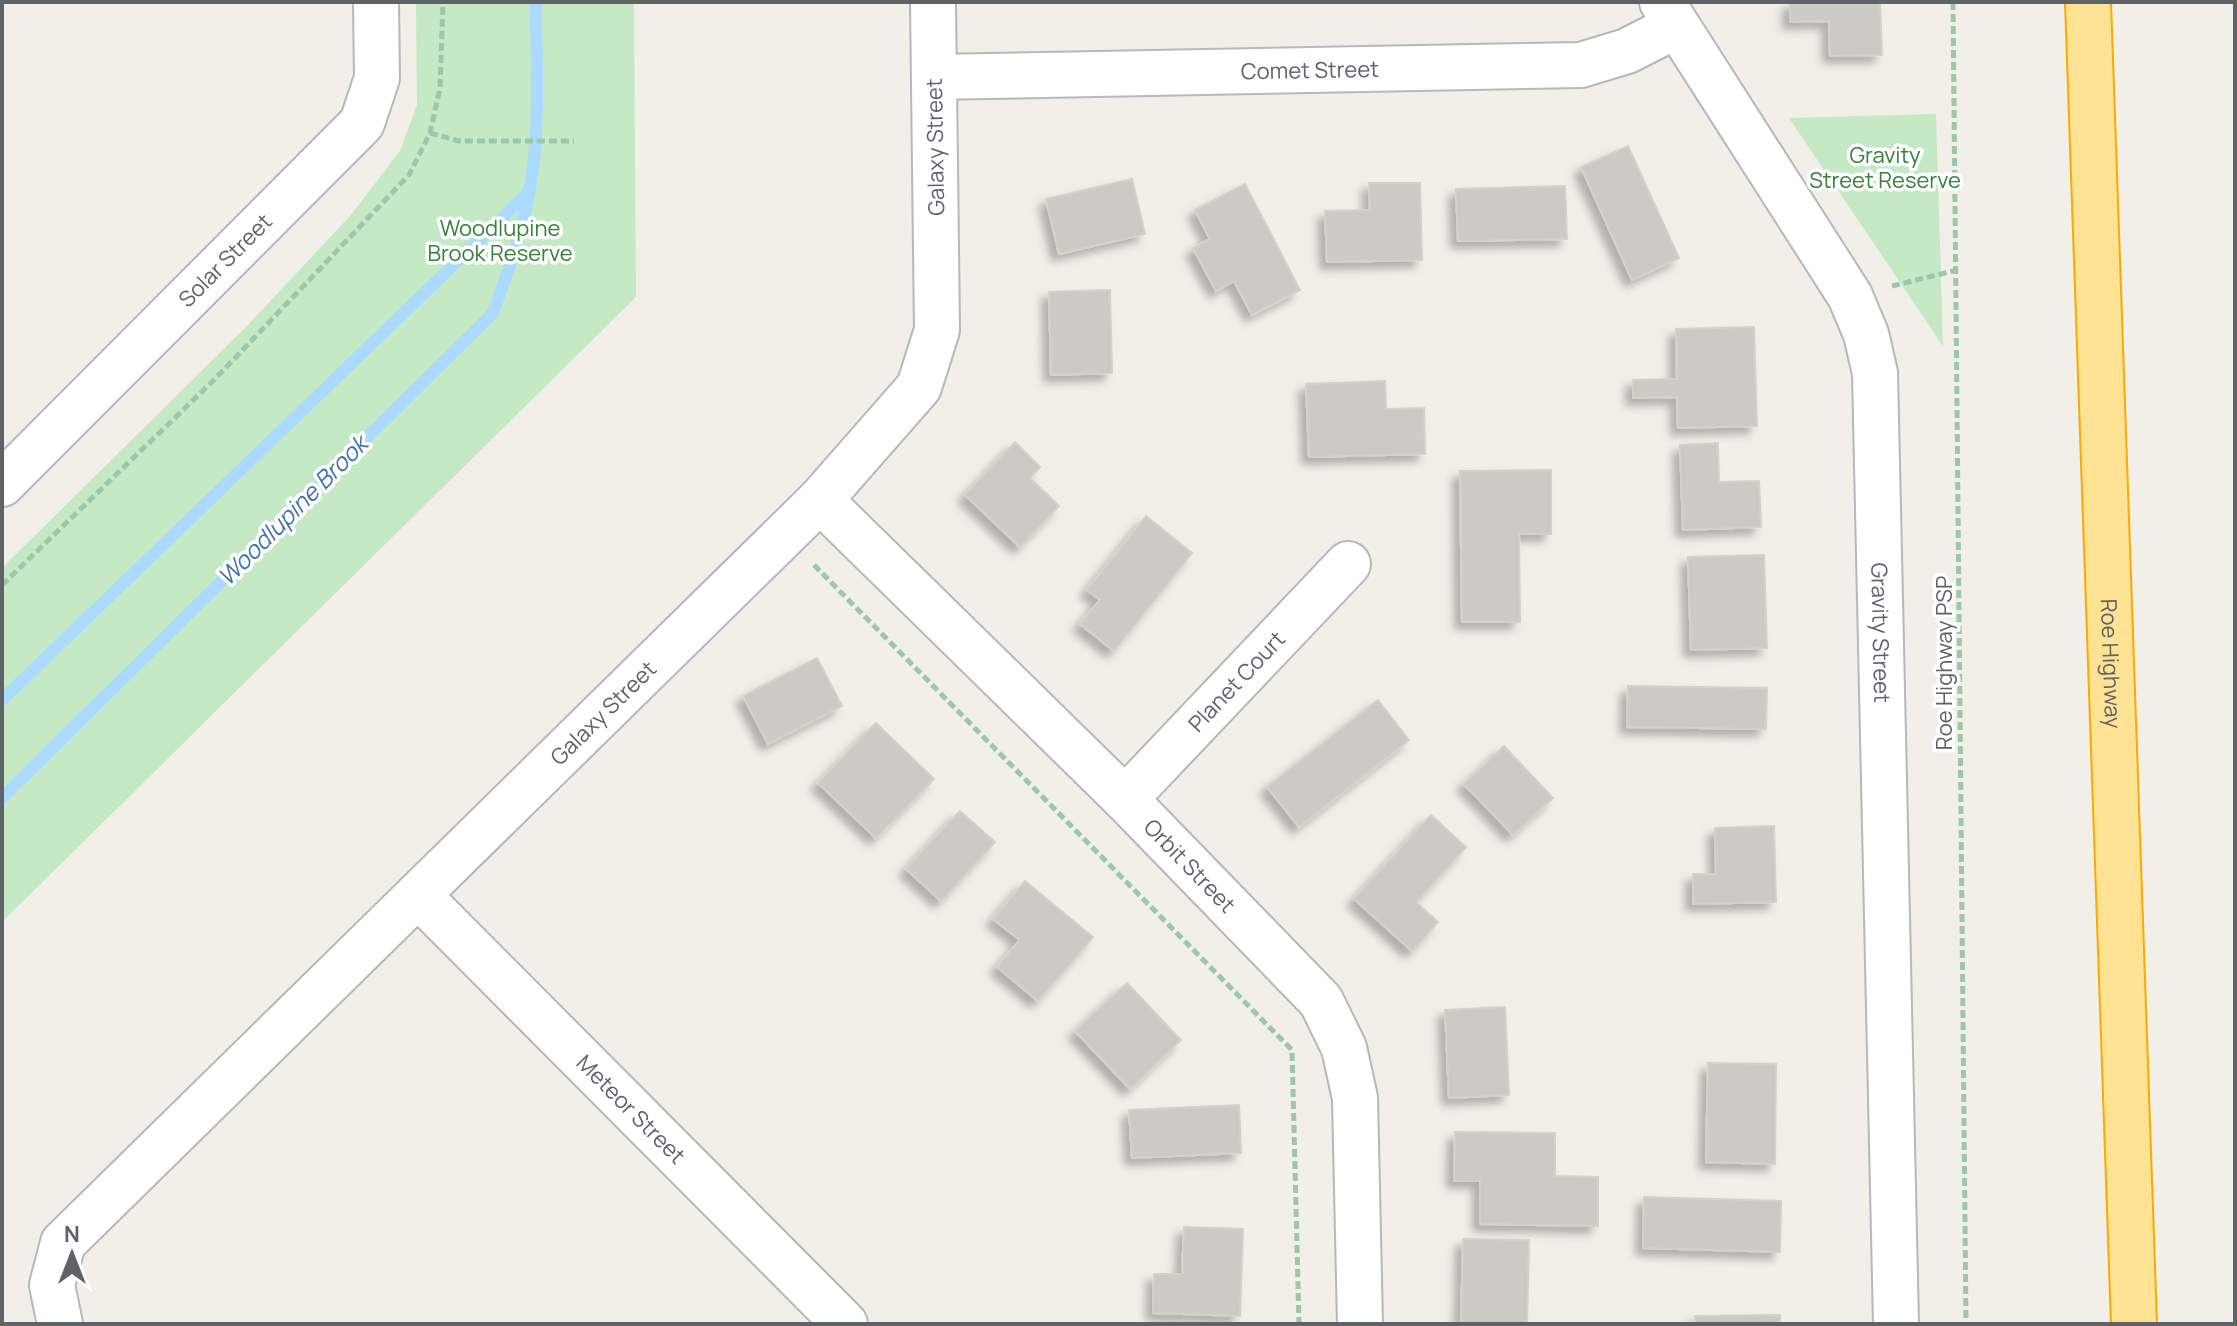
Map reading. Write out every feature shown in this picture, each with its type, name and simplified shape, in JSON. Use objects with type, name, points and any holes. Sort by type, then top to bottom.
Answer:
[{"type":"highway","name":"Roe Highway","points":[[2088,2],[2134,1324]]},
{"type":"street","name":"Solar Street","points":[[2,484],[362,123],[377,78],[376,2]]},
{"type":"street","name":"Galaxy Street","points":[[60,1324],[52,1285],[63,1243],[820,500],[919,387],[937,330],[933,2]]},
{"type":"street","name":"Comet Street","points":[[934,77],[1581,65],[1627,51],[1669,14]]},
{"type":"street","name":"Gravity Street","points":[[1669,14],[1724,95],[1850,296],[1866,334],[1875,373],[1896,1324]]},
{"type":"street","name":"Orbit Street","points":[[820,500],[1125,799],[1321,1001],[1344,1048],[1355,1098],[1360,1324]]},
{"type":"street","name":"Planet Court","points":[[1125,799],[1348,564]]},
{"type":"street","name":"Meteor Street","points":[[418,895],[845,1324]]},
{"type":"path","points":[[2,585],[215,379],[409,175],[430,133],[440,88],[443,2]]},
{"type":"path","name":"Roe Highway PSP","points":[[1953,2],[1966,1324]]},
{"type":"path","points":[[430,133],[459,141],[574,141]]},
{"type":"path","points":[[1850,296],[1957,270]]},
{"type":"path","points":[[785,535],[1292,1050],[1299,1324]]},
{"type":"green space","name":"Woodlupine Brook Reserve","points":[[416,2],[634,2],[636,297],[2,922],[2,568],[246,327],[350,216],[400,151],[417,105]]},
{"type":"green space","name":"Gravity Street Reserve","points":[[1936,114],[1943,346],[1789,118]]},
{"type":"building","points":[[1790,2],[1880,2],[1882,55],[1830,56],[1829,21],[1790,22]]},
{"type":"building","points":[[1628,146],[1679,258],[1632,280],[1581,167]]},
{"type":"building","points":[[1132,179],[1145,234],[1059,254],[1046,199]]},
{"type":"building","points":[[1369,183],[1420,183],[1422,260],[1327,262],[1325,211],[1370,210]]},
{"type":"building","points":[[1245,184],[1300,290],[1252,315],[1234,281],[1216,291],[1193,248],[1210,239],[1195,210]]},
{"type":"building","points":[[1565,186],[1567,239],[1458,241],[1456,189]]},
{"type":"building","points":[[1110,290],[1112,373],[1051,375],[1049,292]]},
{"type":"building","points":[[1754,327],[1757,426],[1678,428],[1677,397],[1633,398],[1633,380],[1677,379],[1676,329]]},
{"type":"building","points":[[1385,381],[1386,409],[1424,408],[1425,454],[1309,457],[1306,384]]},
{"type":"building","points":[[1015,442],[1040,467],[1030,478],[1059,506],[1020,547],[965,495]]},
{"type":"building","points":[[1718,443],[1719,482],[1759,481],[1761,527],[1683,530],[1680,445]]},
{"type":"building","points":[[1551,470],[1551,534],[1519,534],[1520,622],[1462,622],[1460,471]]},
{"type":"building","points":[[1146,516],[1192,553],[1114,651],[1080,624],[1100,600],[1087,590]]},
{"type":"building","points":[[1764,555],[1767,648],[1691,650],[1688,557]]},
{"type":"building","points":[[817,658],[842,706],[768,744],[743,696]]},
{"type":"building","points":[[1628,686],[1767,688],[1766,729],[1627,727]]},
{"type":"building","points":[[1378,700],[1409,740],[1299,827],[1267,787]]},
{"type":"building","points":[[876,723],[934,779],[876,838],[818,783]]},
{"type":"building","points":[[1504,746],[1553,798],[1513,835],[1464,784]]},
{"type":"building","points":[[960,811],[995,842],[941,901],[906,869]]},
{"type":"building","points":[[1431,815],[1466,847],[1416,902],[1438,922],[1412,951],[1354,899]]},
{"type":"building","points":[[1774,826],[1776,902],[1693,904],[1693,874],[1716,874],[1715,828]]},
{"type":"building","points":[[1025,881],[1093,937],[1038,1001],[997,967],[1020,940],[993,919]]},
{"type":"building","points":[[1127,983],[1181,1040],[1130,1089],[1075,1031]]},
{"type":"building","points":[[1505,1007],[1509,1095],[1449,1098],[1445,1010]]},
{"type":"building","points":[[1708,1063],[1776,1064],[1775,1164],[1706,1162]]},
{"type":"building","points":[[1239,1105],[1241,1153],[1132,1158],[1129,1110]]},
{"type":"building","points":[[1455,1132],[1555,1133],[1555,1176],[1598,1177],[1598,1226],[1480,1224],[1480,1181],[1454,1181]]},
{"type":"building","points":[[1644,1197],[1781,1201],[1780,1252],[1643,1248]]},
{"type":"building","points":[[1184,1227],[1243,1229],[1240,1316],[1153,1313],[1154,1274],[1182,1274]]},
{"type":"building","points":[[1463,1239],[1529,1240],[1527,1324],[1461,1324]]},
{"type":"building","points":[[1780,1315],[1780,1324],[1696,1324],[1695,1316]]},
{"type":"waterway","name":"Woodlupine Brook","points":[[2,798],[493,313],[518,240],[533,171],[537,98],[536,2]]},
{"type":"waterway","name":"Woodlupine Brook","points":[[2,700],[529,192]]}]
